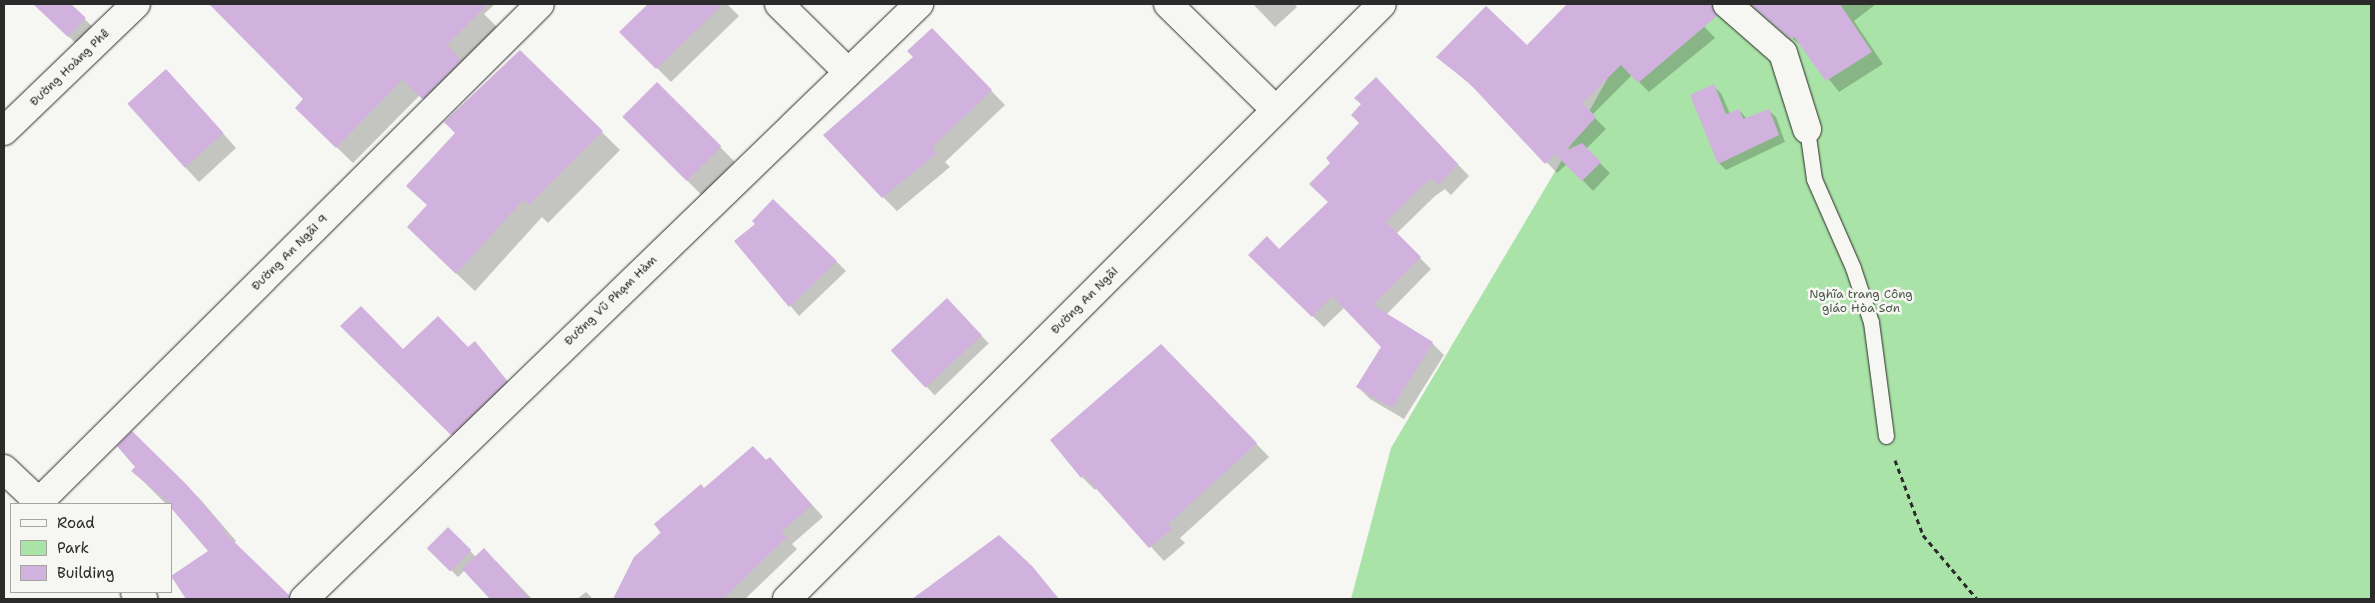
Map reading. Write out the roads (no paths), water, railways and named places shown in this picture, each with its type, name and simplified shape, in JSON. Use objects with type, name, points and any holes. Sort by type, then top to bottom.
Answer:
[{"type":"street","name":"Đường Hoàng Phê","points":[[4,131],[136,4]]},
{"type":"street","name":"Đường An Ngãi 9","points":[[40,503],[540,4]]},
{"type":"street","points":[[779,4],[848,72]]},
{"type":"street","name":"Đường Vũ Phạm Hàm","points":[[304,599],[919,4]]},
{"type":"street","points":[[1168,4],[1276,110]]},
{"type":"street","name":"Đường An Ngãi","points":[[787,599],[1382,4]]},
{"type":"street","points":[[1727,4],[1783,53],[1807,130]]},
{"type":"street","points":[[4,469],[40,503]]},
{"type":"lane","points":[[1807,130],[1814,179],[1853,268],[1871,322],[1886,436]]},
{"type":"park label","name":"Nghĩa trang Công giáo Hòa Sơn","points":[[1861,302]]}]
